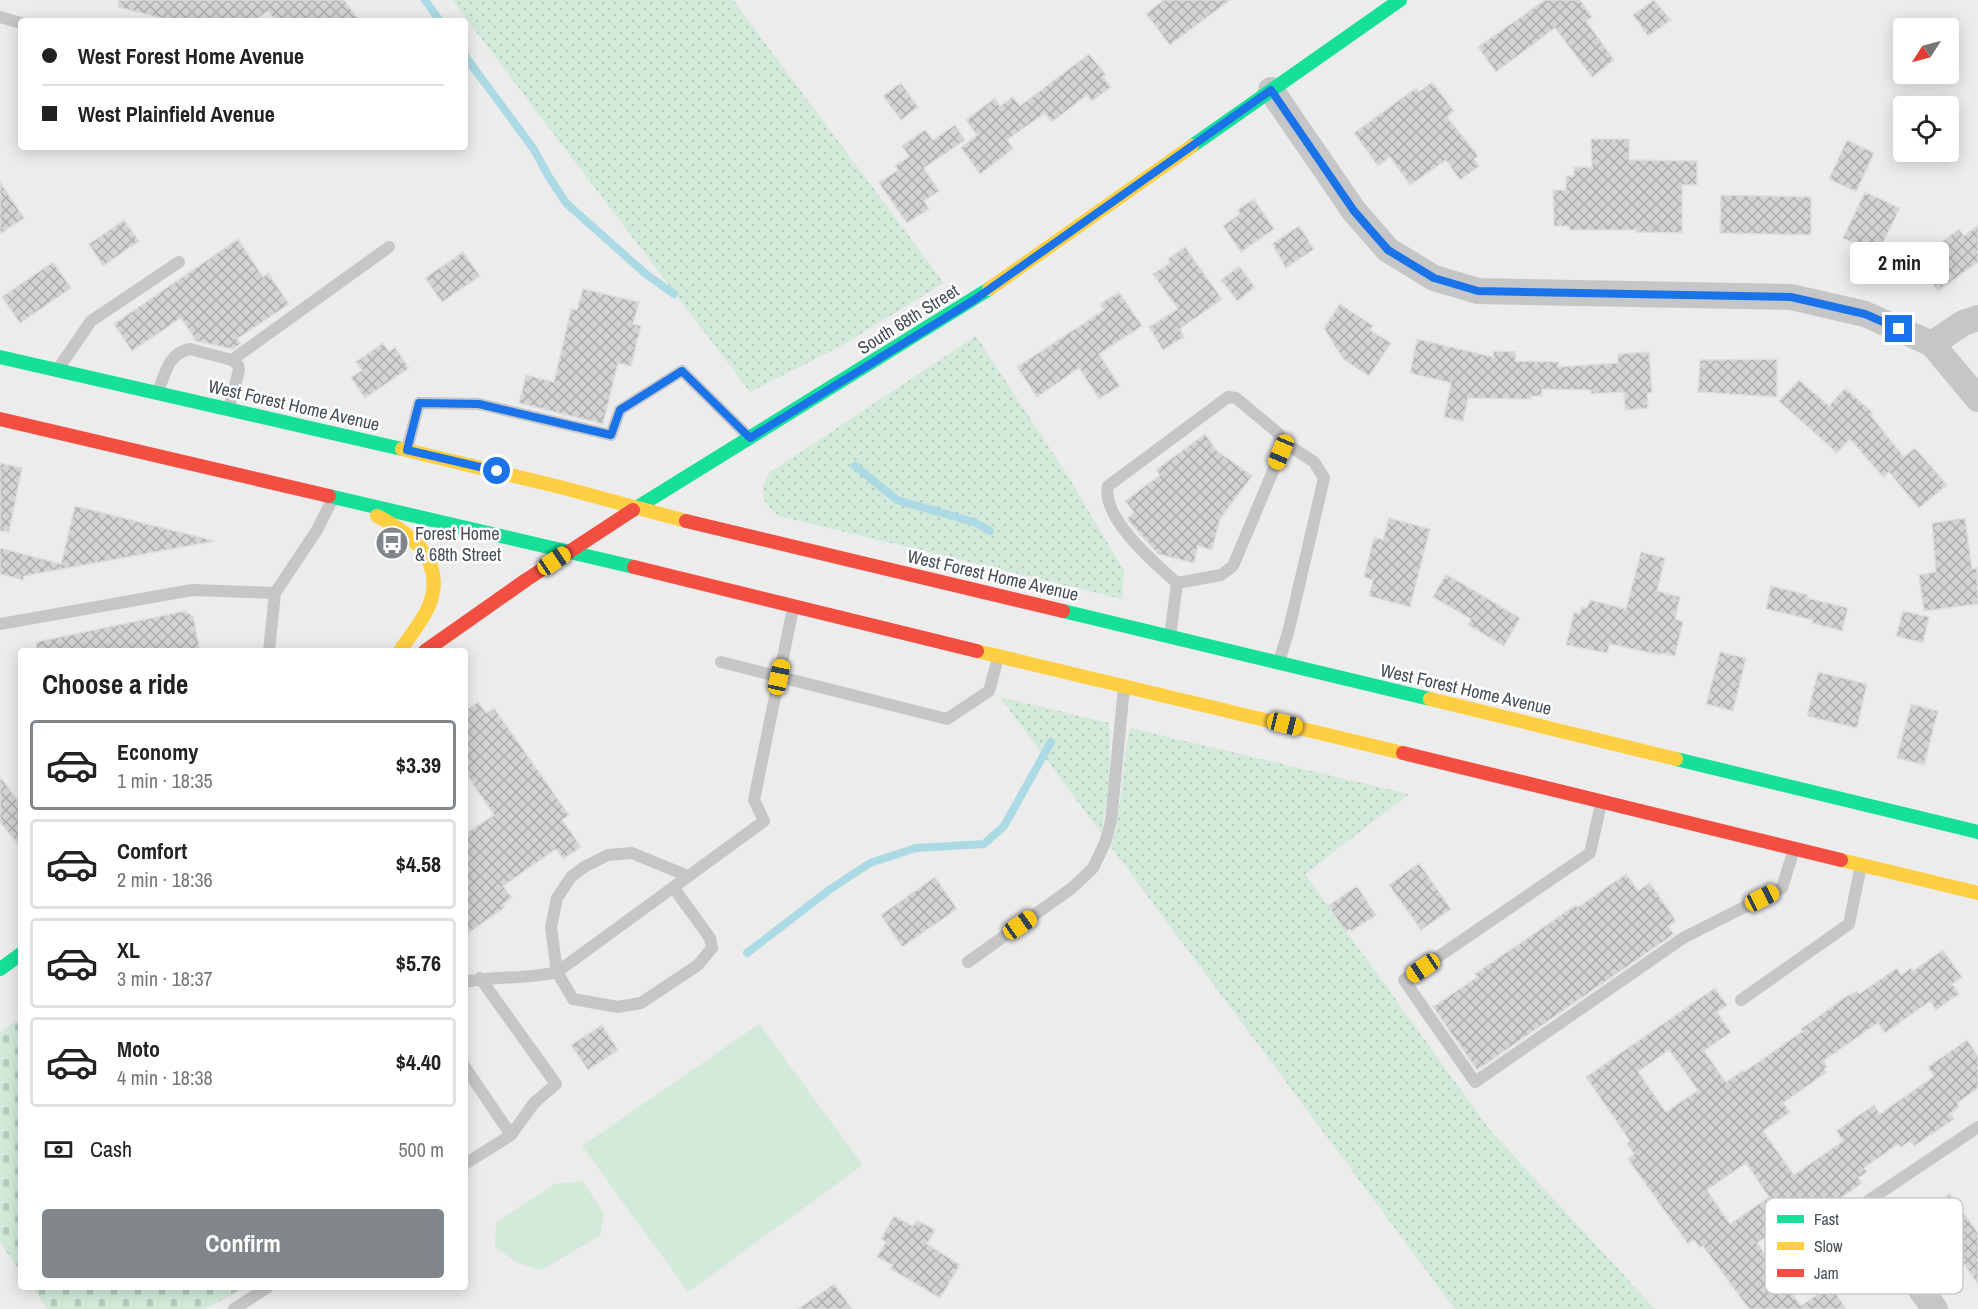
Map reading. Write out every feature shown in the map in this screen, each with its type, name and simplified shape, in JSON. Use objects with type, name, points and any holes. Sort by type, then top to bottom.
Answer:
[{"type":"main road","name":"South 68th Street","points":[[428,648],[638,507],[974,300],[1400,0]]},
{"type":"main road","name":"West Forest Home Avenue","points":[[0,357],[407,450],[638,507],[718,530],[1978,832]]},
{"type":"main road","points":[[0,420],[568,552],[1794,848],[1977,889]]},
{"type":"main road","points":[[349,502],[401,527],[419,545],[431,565],[433,584],[430,605],[402,648]]},
{"type":"street","points":[[1271,90],[1354,211],[1388,250],[1434,278],[1478,291],[1791,297],[1865,314],[1932,344],[1978,399]]},
{"type":"street","points":[[1932,344],[1963,323],[1978,318]]},
{"type":"street","points":[[1924,1294],[1935,1309]]},
{"type":"lane","points":[[0,17],[18,22]]},
{"type":"lane","points":[[232,360],[389,247]]},
{"type":"lane","points":[[58,370],[91,321],[179,262]]},
{"type":"lane","points":[[158,393],[171,358],[189,349],[232,360],[238,365],[239,370],[228,409]]},
{"type":"lane","points":[[407,450],[419,403],[479,404],[611,435],[620,410],[682,371],[750,438]]},
{"type":"lane","points":[[1178,583],[1140,550],[1119,522],[1111,507],[1107,493],[1108,486],[1228,397],[1236,398],[1278,433],[1282,441],[1314,462],[1324,478],[1289,629],[1278,663]]},
{"type":"lane","points":[[1178,583],[1221,575],[1233,567],[1281,452],[1282,441]]},
{"type":"lane","points":[[269,648],[276,593],[317,530],[333,498]]},
{"type":"lane","points":[[1170,637],[1178,583]]},
{"type":"lane","points":[[0,624],[192,590],[276,593]]},
{"type":"lane","points":[[468,980],[480,978],[538,977],[557,972],[764,821],[754,800],[793,607]]},
{"type":"lane","points":[[721,662],[947,719],[989,691],[999,656]]},
{"type":"lane","points":[[968,962],[1072,888],[1093,868],[1105,843],[1111,821],[1124,686]]},
{"type":"lane","points":[[1602,802],[1590,853],[1404,981],[1475,1082],[1683,938],[1782,888],[1794,848]]},
{"type":"lane","points":[[673,887],[710,938],[712,948],[698,965],[641,1003],[618,1007],[573,999],[557,972],[551,927],[558,898],[571,877],[584,867],[608,855],[632,853],[688,876]]},
{"type":"lane","points":[[1742,1000],[1849,924],[1861,864]]},
{"type":"lane","points":[[468,1162],[511,1135],[534,1103],[556,1084],[480,978]]},
{"type":"lane","points":[[468,1071],[511,1135]]},
{"type":"lane","points":[[1872,1198],[1978,1127]]},
{"type":"lane","points":[[234,1309],[263,1290]]},
{"type":"green space","points":[[452,0],[733,0],[944,283],[839,347],[750,392],[468,21],[468,18]]},
{"type":"green space","points":[[976,336],[1068,476],[1124,571],[1122,599],[779,516],[765,502],[763,492],[769,473]]},
{"type":"green space","points":[[1000,697],[1109,723],[1109,778],[1101,833]]},
{"type":"green space","points":[[1130,728],[1409,794],[1305,874],[1490,1130],[1655,1309],[1455,1309],[1111,847],[1118,818]]},
{"type":"green space","points":[[18,1019],[18,1268],[0,1243],[0,1033]]},
{"type":"green space","points":[[759,1024],[863,1165],[688,1292],[582,1146]]},
{"type":"green space","points":[[583,1181],[604,1214],[600,1236],[541,1270],[516,1262],[495,1247],[496,1222],[555,1184]]},
{"type":"green space","points":[[34,1290],[240,1290],[205,1309],[47,1309]]},
{"type":"building","points":[[119,0],[344,0],[358,18],[274,18],[268,11],[258,18],[160,18],[118,7]]},
{"type":"building","points":[[1164,0],[1230,0],[1170,45],[1146,14]]},
{"type":"building","points":[[1545,0],[1580,0],[1592,17],[1586,21],[1614,60],[1592,77],[1555,28],[1496,72],[1478,47]]},
{"type":"building","points":[[1654,0],[1671,20],[1648,36],[1633,15]]},
{"type":"building","points":[[1089,54],[1106,75],[1103,77],[1111,87],[1092,101],[1087,95],[1052,122],[1045,113],[1007,140],[1013,149],[980,174],[961,148],[977,135],[966,120],[995,98],[1000,106],[1013,97],[1020,106]]},
{"type":"building","points":[[1432,82],[1454,111],[1447,117],[1478,156],[1474,159],[1479,166],[1460,180],[1446,160],[1410,185],[1390,157],[1378,166],[1354,133],[1416,88],[1419,92]]},
{"type":"building","points":[[901,83],[918,107],[901,120],[883,96]]},
{"type":"building","points":[[955,125],[965,140],[924,168],[939,191],[924,201],[929,209],[907,223],[879,183],[898,170],[895,166],[909,156],[902,146],[925,130],[933,140]]},
{"type":"building","points":[[1591,139],[1629,139],[1629,160],[1697,161],[1697,185],[1682,185],[1682,233],[1570,230],[1569,226],[1554,226],[1553,190],[1566,190],[1566,176],[1574,176],[1574,167],[1592,167]]},
{"type":"building","points":[[1847,140],[1874,153],[1856,192],[1829,179]]},
{"type":"building","points":[[0,182],[24,218],[0,234]]},
{"type":"building","points":[[1865,192],[1900,208],[1877,254],[1843,238]]},
{"type":"building","points":[[1721,195],[1811,197],[1811,235],[1720,233]]},
{"type":"building","points":[[1254,199],[1274,229],[1241,252],[1223,226],[1240,214],[1237,210]]},
{"type":"building","points":[[124,220],[139,241],[103,266],[89,244]]},
{"type":"building","points":[[1978,225],[1978,262],[1938,291],[1916,261],[1959,229],[1964,236]]},
{"type":"building","points":[[1299,226],[1314,249],[1286,268],[1272,244]]},
{"type":"building","points":[[238,239],[263,277],[268,273],[289,304],[237,339],[241,344],[233,349],[196,341],[181,318],[132,351],[114,324]]},
{"type":"building","points":[[1185,247],[1222,299],[1180,329],[1184,337],[1163,350],[1149,327],[1178,309],[1153,274],[1170,263],[1168,259]]},
{"type":"building","points":[[463,252],[480,276],[442,302],[425,278]]},
{"type":"building","points":[[53,262],[71,288],[20,323],[2,297]]},
{"type":"building","points":[[1239,266],[1255,287],[1237,301],[1221,280]]},
{"type":"building","points":[[583,289],[639,302],[633,324],[641,326],[631,366],[618,363],[603,424],[519,403],[526,375],[554,382],[571,309],[577,310]]},
{"type":"building","points":[[1119,292],[1142,326],[1099,354],[1120,386],[1099,399],[1079,368],[1037,397],[1017,367],[1104,310],[1100,304]]},
{"type":"building","points":[[1340,304],[1373,326],[1370,330],[1391,343],[1369,376],[1343,359],[1324,328]]},
{"type":"building","points":[[1417,339],[1493,357],[1494,351],[1516,352],[1515,361],[1559,362],[1558,367],[1618,363],[1618,354],[1649,352],[1652,393],[1647,393],[1648,408],[1625,410],[1624,392],[1591,394],[1591,390],[1542,389],[1542,396],[1531,396],[1531,399],[1468,398],[1463,421],[1444,417],[1451,383],[1410,373]]},
{"type":"building","points":[[383,343],[389,352],[395,347],[409,368],[365,398],[351,378],[362,370],[356,362]]},
{"type":"building","points":[[1777,359],[1777,397],[1698,392],[1700,360]]},
{"type":"building","points":[[1799,380],[1829,406],[1845,388],[1873,413],[1871,416],[1904,457],[1915,448],[1947,485],[1919,508],[1889,472],[1883,477],[1850,439],[1837,453],[1779,401]]},
{"type":"building","points":[[1205,434],[1216,450],[1252,476],[1220,519],[1212,550],[1198,546],[1194,563],[1158,554],[1127,519],[1134,512],[1125,501],[1160,475],[1156,470]]},
{"type":"building","points":[[0,463],[22,468],[9,532],[0,531]]},
{"type":"building","points":[[75,506],[215,541],[24,576],[23,580],[0,574],[0,548],[61,564]]},
{"type":"building","points":[[1389,518],[1430,529],[1410,607],[1369,596],[1373,580],[1364,577],[1374,537],[1383,540]]},
{"type":"building","points":[[1965,518],[1972,569],[1977,568],[1978,604],[1924,611],[1919,575],[1936,572],[1932,523]]},
{"type":"building","points":[[1641,552],[1665,558],[1657,591],[1680,597],[1675,619],[1683,622],[1675,656],[1610,644],[1607,653],[1566,645],[1574,612],[1580,614],[1582,607],[1587,608],[1590,600],[1626,609]]},
{"type":"building","points":[[1446,574],[1520,618],[1504,646],[1468,625],[1471,619],[1433,597]]},
{"type":"building","points":[[1771,586],[1848,608],[1842,631],[1812,623],[1813,620],[1766,609]]},
{"type":"building","points":[[185,611],[193,616],[199,648],[37,648],[36,642]]},
{"type":"building","points":[[1903,611],[1929,617],[1923,643],[1896,636]]},
{"type":"building","points":[[1720,652],[1746,658],[1733,711],[1706,704]]},
{"type":"building","points":[[1818,672],[1867,684],[1857,728],[1807,716]]},
{"type":"building","points":[[478,702],[486,713],[494,708],[569,815],[562,820],[581,847],[563,859],[556,849],[503,886],[512,898],[503,904],[505,907],[468,933],[468,832],[494,815],[468,776],[468,709]]},
{"type":"building","points":[[1911,704],[1938,711],[1924,765],[1897,758]]},
{"type":"building","points":[[0,777],[18,800],[18,844],[0,822]]},
{"type":"building","points":[[1419,863],[1451,909],[1421,930],[1389,885]]},
{"type":"building","points":[[1626,874],[1638,891],[1650,883],[1676,921],[1668,926],[1674,934],[1477,1070],[1433,1007],[1477,977],[1475,974]]},
{"type":"building","points":[[935,877],[957,909],[902,947],[881,915]]},
{"type":"building","points":[[1357,886],[1376,915],[1352,931],[1350,929],[1346,932],[1328,906]]},
{"type":"building","points":[[1943,950],[1962,977],[1952,984],[1959,994],[1936,1010],[1930,1001],[1885,1033],[1878,1023],[1823,1061],[1827,1072],[1783,1103],[1790,1112],[1763,1131],[1794,1175],[1843,1141],[1836,1131],[1874,1105],[1880,1114],[1934,1076],[1928,1067],[1967,1040],[1978,1056],[1978,1088],[1957,1103],[1959,1107],[1950,1114],[1954,1119],[1914,1146],[1910,1141],[1901,1147],[1898,1144],[1864,1168],[1867,1172],[1858,1178],[1862,1183],[1841,1198],[1768,1198],[1746,1163],[1707,1190],[1730,1224],[1765,1200],[1765,1237],[1757,1243],[1765,1254],[1765,1294],[1793,1294],[1801,1306],[1818,1294],[1836,1294],[1846,1309],[1749,1309],[1703,1246],[1700,1248],[1694,1240],[1688,1244],[1628,1159],[1634,1154],[1627,1144],[1630,1141],[1586,1077],[1715,988],[1727,1005],[1717,1012],[1731,1032],[1704,1051],[1726,1082],[1803,1031],[1801,1029],[1847,996],[1857,991],[1859,994],[1897,968],[1901,975],[1911,968],[1913,971]],"holes":[[[1669,1050],[1698,1090],[1666,1112],[1638,1072]]]},
{"type":"building","points":[[602,1025],[618,1050],[588,1070],[571,1045]]},
{"type":"building","points":[[1963,1212],[1978,1233],[1978,1284],[1963,1263]]},
{"type":"building","points":[[894,1216],[913,1226],[917,1220],[935,1230],[927,1244],[960,1265],[940,1298],[891,1269],[893,1265],[877,1257],[886,1242],[881,1239]]},
{"type":"building","points":[[834,1284],[852,1309],[798,1309]]},
{"type":"waterway","points":[[425,0],[438,18]]},
{"type":"waterway","points":[[468,60],[533,148],[566,203],[647,275],[674,294]]},
{"type":"waterway","points":[[855,466],[897,500],[974,522],[990,531]]},
{"type":"waterway","points":[[747,953],[829,890],[870,863],[916,848],[984,844],[1004,826],[1051,742]]},
{"type":"traffic: fast","points":[[1192,146],[1400,0]]},
{"type":"traffic: fast","points":[[633,510],[989,289]]},
{"type":"traffic: fast","points":[[0,357],[402,449]]},
{"type":"traffic: fast","points":[[329,496],[634,567]]},
{"type":"traffic: fast","points":[[1063,611],[1430,699]]},
{"type":"traffic: fast","points":[[1676,759],[1978,832]]},
{"type":"traffic: fast","points":[[0,969],[18,956]]},
{"type":"traffic: slow","points":[[989,289],[1192,146]]},
{"type":"traffic: slow","points":[[402,449],[564,488],[686,521]]},
{"type":"traffic: slow","points":[[377,516],[414,541],[424,552],[434,577],[433,592],[428,608],[402,648]]},
{"type":"traffic: slow","points":[[977,651],[1403,753]]},
{"type":"traffic: slow","points":[[1430,699],[1676,759]]},
{"type":"traffic: slow","points":[[1841,860],[1978,893]]},
{"type":"traffic: jam","points":[[0,419],[329,496]]},
{"type":"traffic: jam","points":[[429,648],[526,580],[633,510]]},
{"type":"traffic: jam","points":[[686,521],[1063,611]]},
{"type":"traffic: jam","points":[[634,567],[977,651]]},
{"type":"traffic: jam","points":[[1403,753],[1841,860]]},
{"type":"place","name":"Forest Home & 68th Street","points":[[392,543]]},
{"type":"route","points":[[497,471],[407,450],[419,403],[479,404],[611,435],[620,410],[682,371],[750,438],[974,300],[1271,90],[1354,211],[1388,250],[1434,278],[1478,291],[1791,297],[1865,314],[1899,329]]}]
